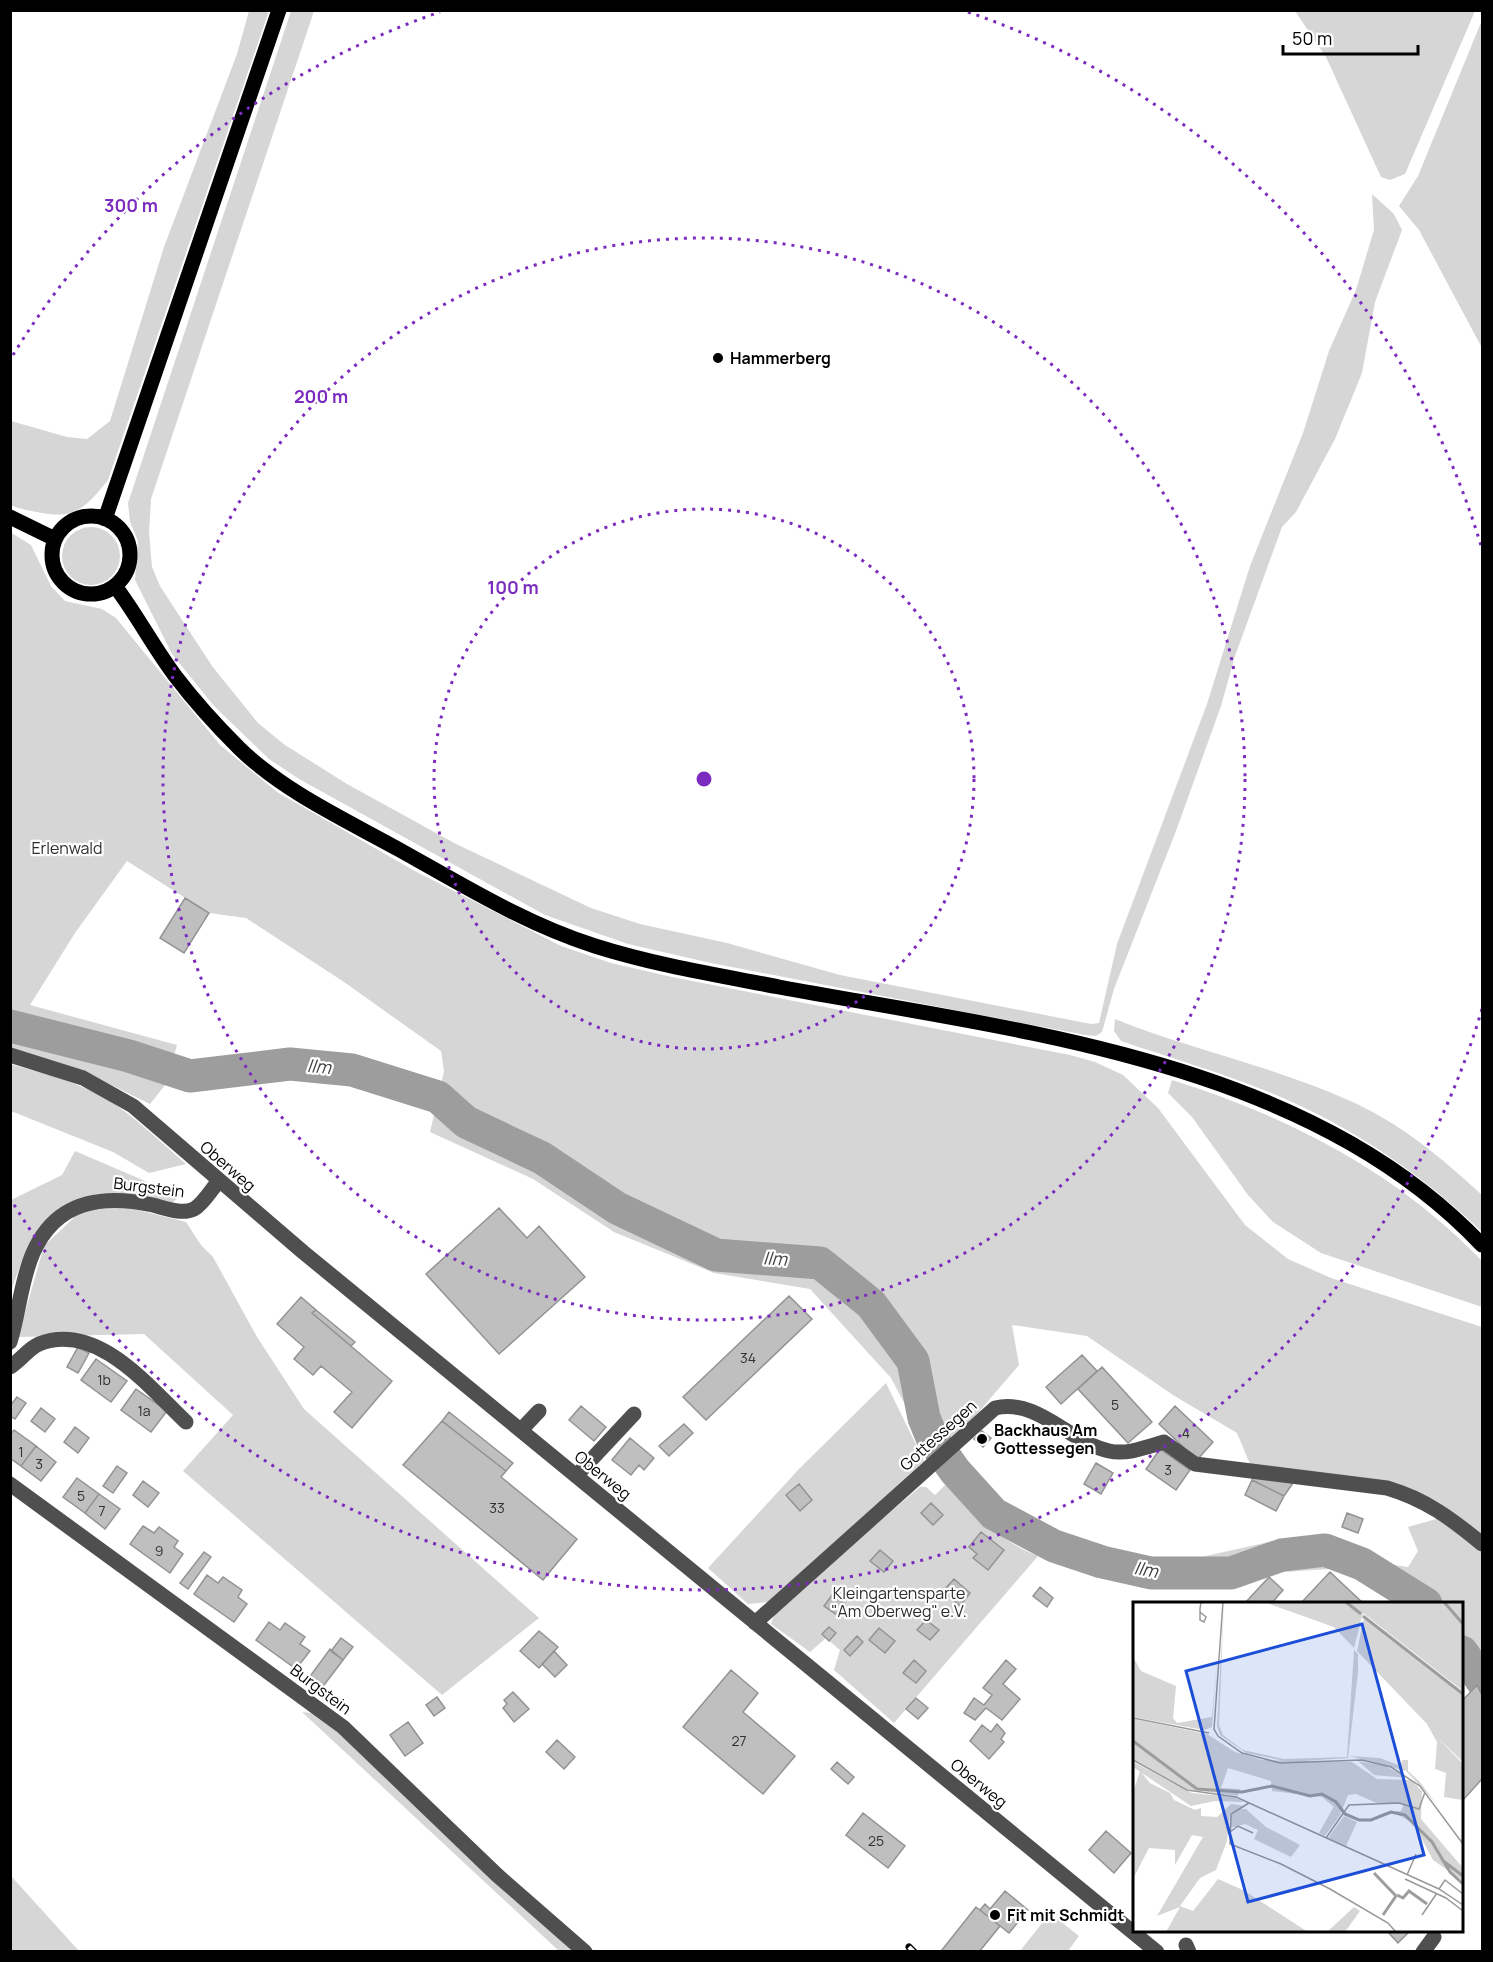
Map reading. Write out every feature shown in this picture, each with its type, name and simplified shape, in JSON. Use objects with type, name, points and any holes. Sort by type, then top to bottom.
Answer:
[{"type":"main road","points":[[105,519],[279,10]]},
{"type":"main road","points":[[10,516],[55,539]]},
{"type":"main road","points":[[80,518],[105,519],[121,530],[129,546],[127,570],[115,586],[101,593],[90,594],[67,586],[53,566],[55,539],[66,525],[80,518]]},
{"type":"main road","points":[[115,586],[174,674],[207,714],[242,750],[268,772],[359,827],[548,929],[594,946],[658,963],[1020,1032],[1104,1050],[1204,1079],[1293,1113],[1368,1155],[1424,1194],[1482,1245]]},
{"type":"street","name":"Oberweg","points":[[10,1055],[83,1078],[152,1114],[218,1182],[1157,1952]]},
{"type":"street","name":"Burgstein","points":[[10,1342],[33,1253],[52,1225],[64,1214],[98,1199],[122,1199],[181,1212],[193,1210],[218,1182]]},
{"type":"street","points":[[10,1367],[38,1344],[82,1340],[111,1354],[186,1422]]},
{"type":"street","name":"Gottessegen","points":[[755,1623],[995,1408],[1017,1406],[1097,1448],[1111,1452],[1127,1452],[1164,1442],[1195,1464],[1387,1488],[1408,1494],[1440,1510],[1482,1544]]},
{"type":"street","points":[[521,1430],[539,1411]]},
{"type":"street","points":[[576,1476],[634,1414]]},
{"type":"street","name":"Burgstein","points":[[10,1484],[343,1727],[497,1875],[585,1952]]},
{"type":"street","points":[[1423,1952],[1434,1937]]},
{"type":"green space","points":[[249,11],[269,11],[108,480],[88,503],[69,513],[48,514],[11,505],[11,421],[67,437],[87,439],[110,421],[164,247],[237,54]]},
{"type":"green space","points":[[291,11],[314,11],[151,499],[149,532],[152,567],[160,586],[212,666],[258,723],[285,745],[347,784],[456,844],[591,908],[640,924],[727,943],[840,975],[1091,1024],[1099,1023],[1117,944],[1207,704],[1250,566],[1303,433],[1329,351],[1356,290],[1374,230],[1372,194],[1394,214],[1402,230],[1375,302],[1362,373],[1335,439],[1296,512],[1282,527],[1235,656],[1221,706],[1176,831],[1114,989],[1102,1032],[1096,1036],[1085,1035],[711,963],[628,944],[545,915],[299,779],[269,759],[214,706],[172,654],[135,580],[138,541],[130,522],[128,503]]},
{"type":"green space","points":[[1295,11],[1475,11],[1405,174],[1390,180],[1381,177],[1326,57]]},
{"type":"green space","points":[[1482,20],[1482,348],[1419,230],[1399,206],[1418,176]]},
{"type":"green space","points":[[85,527],[97,527],[112,535],[120,550],[120,562],[112,577],[97,585],[85,585],[70,577],[62,562],[62,550],[70,535]]},
{"type":"green space","name":"Erlenwald","points":[[10,532],[31,545],[51,586],[65,601],[102,609],[116,618],[220,745],[277,792],[413,870],[561,946],[611,963],[672,977],[1070,1055],[1095,1062],[1123,1075],[1158,1108],[1245,1225],[1288,1259],[1331,1278],[1482,1327],[1482,1536],[1423,1495],[1400,1484],[1250,1464],[1237,1433],[1173,1395],[1087,1336],[1012,1325],[1019,1365],[970,1422],[945,1443],[943,1438],[930,1452],[891,1378],[810,1289],[714,1273],[614,1232],[533,1179],[430,1132],[444,1071],[441,1051],[344,982],[246,918],[209,913],[127,861],[75,933],[30,1005],[177,1045],[166,1084],[150,1104],[83,1071],[11,1049]]},
{"type":"green space","points":[[1115,1019],[1291,1077],[1348,1100],[1385,1119],[1435,1154],[1482,1195],[1482,1232],[1440,1194],[1394,1160],[1345,1129],[1320,1115],[1252,1085],[1121,1041],[1114,1031]]},
{"type":"green space","points":[[10,1064],[72,1083],[107,1099],[138,1122],[186,1164],[149,1173],[113,1152],[11,1111]]},
{"type":"green space","points":[[1172,1080],[1258,1111],[1299,1130],[1378,1175],[1414,1201],[1449,1229],[1482,1261],[1482,1307],[1321,1253],[1273,1222],[1248,1195],[1192,1117],[1168,1093]]},
{"type":"green space","points":[[75,1151],[180,1196],[172,1203],[110,1193],[75,1200],[59,1209],[44,1223],[27,1249],[11,1291],[11,1200],[62,1175]]},
{"type":"green space","points":[[114,1204],[186,1222],[201,1245],[213,1257],[257,1337],[304,1409],[539,1618],[442,1695],[183,1471],[233,1415],[144,1334],[18,1337],[44,1246],[81,1211]]},
{"type":"green space","points":[[886,1383],[924,1461],[768,1602],[748,1604],[708,1568],[799,1469]]},
{"type":"green space","name":"Kleingartensparte \"Am Oberweg\" e.V.","points":[[947,1483],[1000,1535],[1038,1556],[894,1723],[834,1670],[840,1650],[826,1638],[810,1652],[771,1624],[776,1609],[920,1487],[926,1487],[935,1495]]},
{"type":"green space","points":[[1443,1517],[1482,1548],[1482,1695],[1463,1670],[1463,1602],[1394,1602],[1358,1567],[1227,1576],[1188,1560],[1287,1538],[1366,1550],[1388,1564],[1408,1567],[1418,1551],[1408,1527]]},
{"type":"green space","points":[[302,1712],[318,1714],[574,1951],[559,1951]]},
{"type":"green space","points":[[11,1876],[79,1951],[11,1951]]},
{"type":"green space","points":[[1050,1913],[1079,1936],[1068,1951],[1020,1951]]},
{"type":"building","points":[[185,898],[209,913],[184,953],[160,938]]},
{"type":"building","points":[[499,1208],[527,1238],[539,1226],[585,1277],[499,1354],[426,1274]]},
{"type":"building","points":[[789,1296],[812,1319],[706,1420],[683,1397]]},
{"type":"building","points":[[301,1297],[316,1310],[312,1313],[392,1381],[352,1428],[334,1412],[352,1392],[321,1366],[313,1375],[294,1359],[304,1347],[277,1324]]},
{"type":"building","points":[[316,1310],[355,1342],[351,1346],[312,1313]]},
{"type":"building","points":[[78,1347],[89,1353],[78,1373],[67,1367]]},
{"type":"building","points":[[1082,1355],[1097,1371],[1061,1404],[1046,1387]]},
{"type":"building","points":[[96,1359],[127,1381],[111,1402],[81,1380]]},
{"type":"building","points":[[1102,1367],[1152,1422],[1128,1443],[1078,1389]]},
{"type":"building","points":[[136,1389],[167,1411],[151,1432],[121,1410]]},
{"type":"building","points":[[17,1397],[26,1403],[15,1419],[10,1416],[10,1406]]},
{"type":"building","points":[[581,1406],[606,1427],[594,1441],[569,1420]]},
{"type":"building","points":[[1175,1406],[1213,1442],[1197,1460],[1159,1424]]},
{"type":"building","points":[[41,1408],[55,1419],[45,1432],[31,1421]]},
{"type":"building","points":[[449,1412],[513,1463],[506,1471],[442,1421]]},
{"type":"building","points":[[442,1421],[506,1471],[501,1477],[577,1539],[543,1580],[403,1465]]},
{"type":"building","points":[[684,1424],[693,1433],[669,1456],[659,1446]]},
{"type":"building","points":[[75,1427],[89,1438],[78,1453],[64,1442]]},
{"type":"building","points":[[14,1430],[36,1446],[21,1466],[10,1458],[10,1435]]},
{"type":"building","name":"Backhaus Am Gottessegen","points":[[982,1431],[991,1438],[983,1447],[974,1439]]},
{"type":"building","points":[[630,1438],[654,1458],[644,1470],[639,1465],[631,1475],[612,1460]]},
{"type":"building","points":[[36,1446],[56,1462],[41,1481],[21,1466]]},
{"type":"building","points":[[1160,1449],[1190,1470],[1176,1490],[1146,1469]]},
{"type":"building","points":[[1096,1463],[1113,1473],[1101,1494],[1084,1484]]},
{"type":"building","points":[[117,1466],[127,1473],[113,1493],[103,1486]]},
{"type":"building","points":[[1254,1475],[1293,1483],[1284,1496],[1252,1480]]},
{"type":"building","points":[[77,1478],[99,1494],[85,1513],[63,1497]]},
{"type":"building","points":[[1252,1480],[1284,1496],[1276,1511],[1245,1495]]},
{"type":"building","points":[[143,1481],[159,1493],[148,1507],[133,1495]]},
{"type":"building","points":[[799,1484],[812,1500],[800,1511],[786,1495]]},
{"type":"building","points":[[99,1494],[120,1509],[105,1529],[85,1513]]},
{"type":"building","points":[[931,1503],[943,1515],[933,1525],[921,1513]]},
{"type":"building","points":[[1347,1513],[1363,1519],[1358,1533],[1342,1527]]},
{"type":"building","points":[[143,1526],[154,1533],[159,1527],[178,1541],[174,1547],[183,1554],[170,1573],[130,1544]]},
{"type":"building","points":[[981,1532],[1004,1550],[988,1570],[973,1558],[977,1554],[969,1547]]},
{"type":"building","points":[[880,1550],[893,1561],[884,1572],[870,1561]]},
{"type":"building","points":[[204,1552],[211,1557],[188,1589],[180,1583]]},
{"type":"building","points":[[1330,1572],[1362,1602],[1302,1602]]},
{"type":"building","points":[[207,1575],[218,1583],[223,1577],[242,1590],[238,1597],[247,1604],[234,1622],[194,1594]]},
{"type":"building","points":[[1269,1577],[1283,1590],[1273,1602],[1246,1602]]},
{"type":"building","points":[[954,1579],[970,1593],[960,1606],[943,1591]]},
{"type":"building","points":[[1040,1587],[1053,1598],[1047,1607],[1033,1596]]},
{"type":"building","points":[[832,1595],[845,1604],[837,1615],[824,1606]]},
{"type":"building","points":[[926,1620],[939,1630],[930,1640],[917,1630]]},
{"type":"building","points":[[269,1622],[280,1630],[285,1623],[305,1637],[300,1644],[310,1651],[296,1669],[256,1640]]},
{"type":"building","points":[[829,1627],[836,1633],[829,1641],[822,1634]]},
{"type":"building","points":[[879,1628],[895,1641],[885,1653],[869,1640]]},
{"type":"building","points":[[539,1631],[558,1647],[539,1668],[520,1651]]},
{"type":"building","points":[[857,1636],[863,1642],[850,1656],[844,1650]]},
{"type":"building","points":[[341,1638],[353,1647],[343,1660],[331,1651]]},
{"type":"building","points":[[330,1649],[343,1660],[321,1689],[308,1679]]},
{"type":"building","points":[[554,1651],[567,1665],[555,1677],[542,1664]]},
{"type":"building","points":[[914,1660],[926,1671],[916,1683],[903,1673]]},
{"type":"building","points":[[1006,1660],[1016,1669],[1003,1684],[1020,1699],[1002,1720],[986,1708],[975,1720],[964,1713],[974,1698],[984,1705],[992,1695],[983,1688]]},
{"type":"building","points":[[731,1670],[758,1693],[743,1712],[795,1756],[763,1794],[683,1727]]},
{"type":"building","points":[[1477,1685],[1482,1695],[1482,1779],[1463,1800],[1463,1700]]},
{"type":"building","points":[[513,1692],[529,1709],[514,1722],[503,1708],[507,1704],[504,1700]]},
{"type":"building","points":[[437,1697],[445,1708],[434,1716],[426,1705]]},
{"type":"building","points":[[916,1698],[928,1708],[918,1719],[906,1709]]},
{"type":"building","points":[[408,1722],[423,1743],[405,1756],[390,1735]]},
{"type":"building","points":[[997,1724],[1005,1733],[1001,1739],[1004,1742],[989,1759],[970,1741],[982,1725],[991,1732]]},
{"type":"building","points":[[557,1740],[575,1757],[564,1769],[546,1752]]},
{"type":"building","points":[[837,1762],[854,1777],[848,1784],[831,1769]]},
{"type":"building","points":[[863,1813],[905,1846],[888,1868],[846,1835]]},
{"type":"building","points":[[1106,1831],[1131,1853],[1114,1873],[1089,1850]]},
{"type":"building","points":[[1005,1891],[1028,1910],[1009,1933],[980,1910],[985,1904],[990,1909]]},
{"type":"building","points":[[976,1907],[1000,1926],[979,1952],[944,1952],[942,1950]]},
{"type":"building","points":[[1388,1932],[1409,1932],[1398,1943]]},
{"type":"waterway","name":"Ilm","points":[[10,1026],[129,1056],[190,1076],[290,1064],[352,1070],[438,1097],[466,1122],[542,1158],[617,1208],[716,1255],[820,1263],[871,1304],[913,1361],[924,1418],[933,1440],[955,1471],[994,1514],[1054,1546],[1102,1562],[1151,1573],[1231,1573],[1282,1555],[1325,1550],[1362,1564],[1423,1602]]},
{"type":"waterway","name":"Ilm","points":[[1463,1653],[1482,1681]]},
{"type":"railway","points":[[909,1947],[914,1952]]},
{"type":"place","name":"Hammerberg","points":[[718,358]]},
{"type":"place","name":"Backhaus Am Gottessegen","points":[[982,1439]]},
{"type":"place","name":"Fit mit Schmidt","points":[[995,1915]]}]
